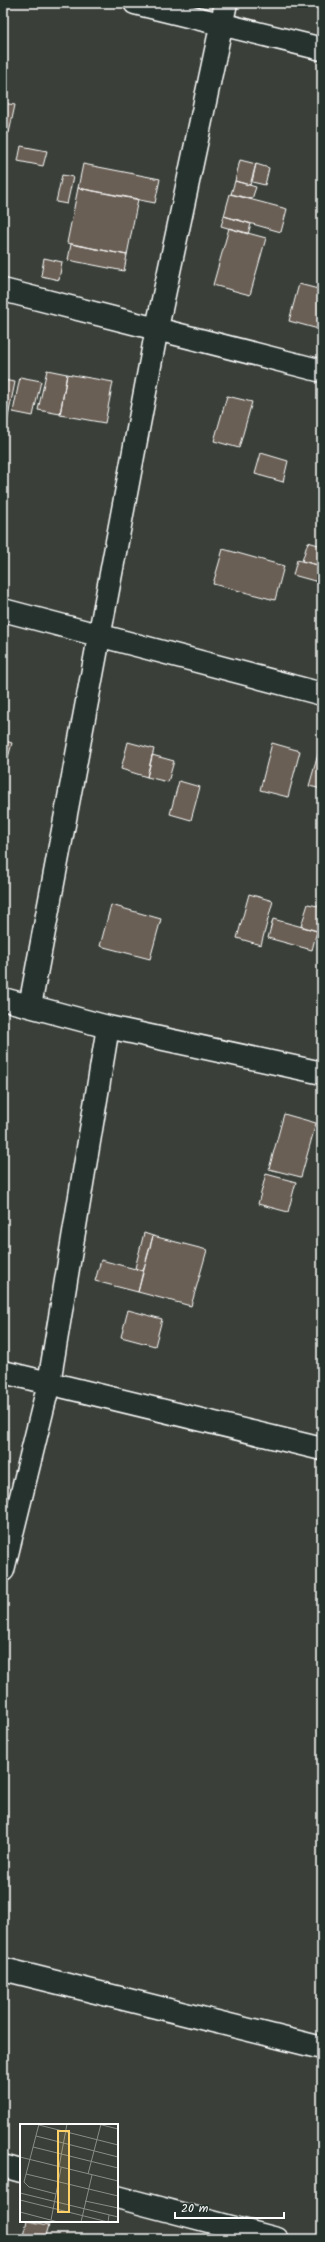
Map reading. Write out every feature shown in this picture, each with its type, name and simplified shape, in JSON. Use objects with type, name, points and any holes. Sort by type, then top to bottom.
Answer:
[{"type":"street","points":[[135,3],[322,49]]},
{"type":"street","points":[[30,1006],[157,328],[226,3]]},
{"type":"street","points":[[3,290],[157,328],[322,372]]},
{"type":"street","points":[[3,610],[322,694]]},
{"type":"street","points":[[3,998],[108,1027],[322,1073]]},
{"type":"street","points":[[3,1570],[49,1383],[108,1027]]},
{"type":"street","points":[[3,1372],[322,1449]]},
{"type":"street","points":[[3,1969],[322,2048]]},
{"type":"street","points":[[3,2166],[20,2171]]},
{"type":"street","points":[[118,2197],[277,2239]]},
{"type":"building","points":[[3,103],[15,105],[9,133],[3,132]]},
{"type":"building","points":[[21,146],[47,151],[43,166],[18,161]]},
{"type":"building","points":[[240,160],[256,164],[250,185],[235,181]]},
{"type":"building","points":[[83,164],[160,179],[155,203],[78,188]]},
{"type":"building","points":[[256,164],[269,168],[265,185],[252,182]]},
{"type":"building","points":[[62,175],[73,177],[67,204],[56,202]]},
{"type":"building","points":[[235,181],[256,187],[252,199],[231,194]]},
{"type":"building","points":[[78,188],[138,199],[127,255],[67,243]]},
{"type":"building","points":[[230,194],[287,209],[281,232],[224,216]]},
{"type":"building","points":[[224,216],[251,224],[248,234],[221,226]]},
{"type":"building","points":[[229,228],[266,238],[250,295],[213,285]]},
{"type":"building","points":[[71,244],[127,255],[124,271],[68,260]]},
{"type":"building","points":[[44,258],[62,262],[59,280],[41,276]]},
{"type":"building","points":[[299,284],[322,290],[322,330],[289,321]]},
{"type":"building","points":[[47,370],[67,374],[60,414],[38,410]]},
{"type":"building","points":[[67,374],[113,382],[105,423],[60,415]]},
{"type":"building","points":[[20,377],[41,381],[33,416],[13,412]]},
{"type":"building","points":[[3,380],[15,382],[9,412],[3,411]]},
{"type":"building","points":[[227,396],[252,402],[239,448],[214,441]]},
{"type":"building","points":[[3,411],[9,412],[7,423],[3,422]]},
{"type":"building","points":[[261,453],[288,461],[283,482],[255,474]]},
{"type":"building","points":[[308,542],[322,546],[322,566],[302,561]]},
{"type":"building","points":[[223,549],[284,566],[275,600],[213,584]]},
{"type":"building","points":[[297,560],[322,566],[322,583],[293,575]]},
{"type":"building","points":[[3,740],[12,743],[5,769],[3,768]]},
{"type":"building","points":[[128,742],[154,749],[147,777],[121,769]]},
{"type":"building","points":[[272,743],[300,751],[288,797],[260,790]]},
{"type":"building","points":[[322,744],[322,789],[309,786]]},
{"type":"building","points":[[152,755],[174,761],[168,782],[147,777]]},
{"type":"building","points":[[179,781],[200,787],[191,820],[170,814]]},
{"type":"building","points":[[322,813],[322,827],[318,826]]},
{"type":"building","points":[[249,894],[273,901],[261,945],[237,938]]},
{"type":"building","points":[[308,904],[322,907],[317,931],[301,926]]},
{"type":"building","points":[[111,905],[161,919],[150,959],[100,946]]},
{"type":"building","points":[[273,919],[317,931],[312,950],[268,938]]},
{"type":"building","points":[[284,1114],[316,1123],[301,1177],[269,1169]]},
{"type":"building","points":[[266,1174],[296,1182],[288,1212],[258,1204]]},
{"type":"building","points":[[144,1233],[153,1236],[143,1271],[135,1268]]},
{"type":"building","points":[[153,1236],[207,1250],[191,1306],[138,1292]]},
{"type":"building","points":[[101,1260],[143,1271],[138,1292],[95,1281]]},
{"type":"building","points":[[128,1310],[162,1319],[155,1346],[121,1337]]},
{"type":"building","points":[[27,2222],[49,2225],[45,2239],[22,2239]]}]
